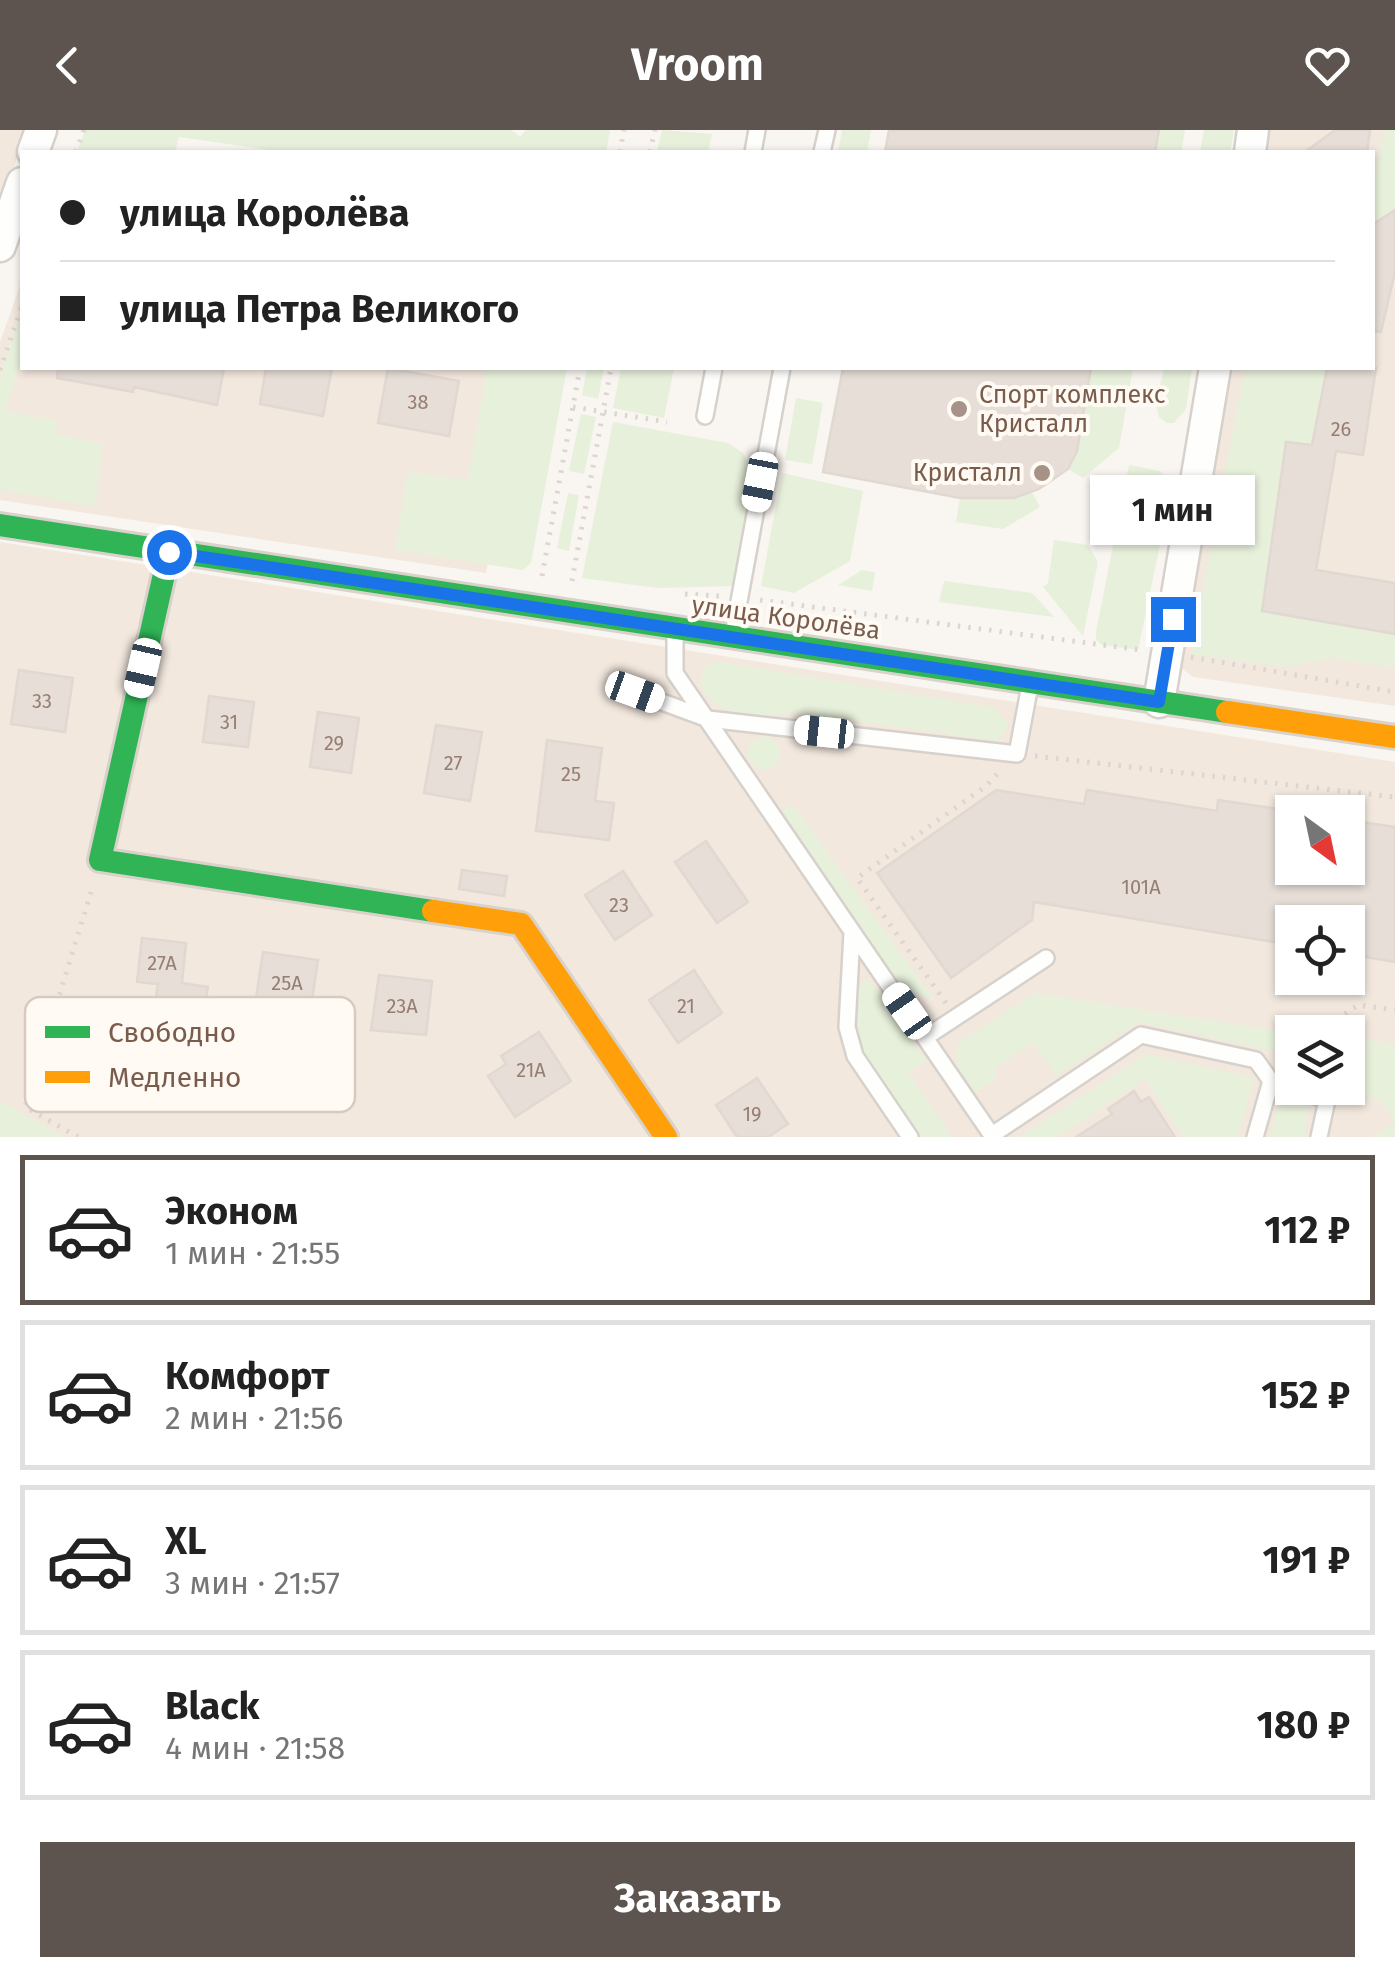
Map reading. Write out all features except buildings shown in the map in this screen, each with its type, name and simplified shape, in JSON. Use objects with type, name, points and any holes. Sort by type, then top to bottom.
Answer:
[{"type":"main road","name":"улица Королёва","points":[[0,525],[1395,737]]},
{"type":"main road","points":[[169,552],[100,860],[521,924],[666,1137]]},
{"type":"street","points":[[0,246],[20,189]]},
{"type":"street","points":[[1159,702],[1215,370]]},
{"type":"lane","points":[[705,416],[714,370]]},
{"type":"lane","points":[[732,638],[782,370]]},
{"type":"lane","points":[[675,630],[674,673],[993,1136],[1141,1035],[1256,1060],[1270,1081],[1327,1100],[1320,1137]]},
{"type":"lane","points":[[635,692],[708,719],[1017,754],[1031,682]]},
{"type":"lane","points":[[852,933],[847,1026],[855,1056],[910,1137]]},
{"type":"lane","points":[[926,1036],[1046,958]]},
{"type":"lane","points":[[1255,1137],[1270,1081]]},
{"type":"path","points":[[0,370],[20,312]]},
{"type":"path","points":[[580,370],[542,578],[588,586]]},
{"type":"path","points":[[571,585],[611,370]]},
{"type":"path","points":[[573,407],[667,422]]},
{"type":"path","points":[[674,594],[738,597],[1168,653],[1395,692]]},
{"type":"path","points":[[956,1017],[857,878],[986,786],[1017,754],[1395,797]]},
{"type":"path","points":[[58,997],[100,860]]},
{"type":"path","points":[[1344,1015],[1358,1006],[1395,1010]]},
{"type":"path","points":[[34,1112],[78,1137]]},
{"type":"shaded area","points":[[0,130],[27,130],[0,205]]},
{"type":"shaded area","points":[[1258,130],[1395,130],[1395,706],[1193,677],[1174,663],[1213,370],[1375,370],[1375,150],[1254,150]]},
{"type":"shaded area","points":[[20,286],[20,370],[519,370],[486,573],[0,500],[0,342]]},
{"type":"shaded area","points":[[0,542],[1395,762],[1395,1137],[0,1137]]},
{"type":"green space","points":[[85,130],[511,130],[520,137],[526,130],[610,130],[606,150],[269,150],[179,137],[176,150],[78,150]]},
{"type":"green space","points":[[662,130],[712,134],[708,150],[657,150]]},
{"type":"green space","points":[[842,130],[871,130],[867,150],[838,150]]},
{"type":"green space","points":[[1159,130],[1185,130],[1181,150],[1155,150]]},
{"type":"green space","points":[[1204,130],[1234,130],[1230,150],[1200,150]]},
{"type":"green space","points":[[1384,130],[1395,130],[1395,210],[1375,224],[1375,174]]},
{"type":"green space","points":[[20,316],[20,364],[5,411],[58,421],[55,434],[102,444],[96,506],[0,490],[0,375]]},
{"type":"green space","points":[[487,370],[567,370],[531,563],[523,570],[395,550],[408,472],[468,480]]},
{"type":"green space","points":[[587,370],[604,370],[598,399],[582,395]]},
{"type":"green space","points":[[621,370],[674,370],[664,418],[613,408]]},
{"type":"green space","points":[[1091,370],[1133,370],[1119,448],[1083,478],[1068,469],[1077,451]]},
{"type":"green space","points":[[1164,370],[1192,370],[1186,409],[1174,423],[1159,417],[1156,405]]},
{"type":"green space","points":[[1245,370],[1327,370],[1312,445],[1287,443],[1262,611],[1395,634],[1395,668],[1330,658],[1286,667],[1191,654]]},
{"type":"green space","points":[[796,398],[823,403],[812,464],[785,460]]},
{"type":"green space","points":[[581,414],[596,417],[584,474],[569,471]]},
{"type":"green space","points":[[613,422],[728,443],[743,453],[754,476],[734,586],[657,588],[582,578]]},
{"type":"green space","points":[[1129,465],[1160,471],[1169,484],[1170,497],[1138,650],[1102,645],[1096,640]]},
{"type":"green space","points":[[782,473],[863,491],[850,561],[794,593],[761,586]]},
{"type":"green space","points":[[1032,492],[1040,507],[1003,529],[956,522],[960,498],[1013,498]]},
{"type":"green space","points":[[568,493],[579,495],[569,551],[557,548]]},
{"type":"green space","points":[[1054,540],[1088,545],[1098,562],[1083,636],[1043,587],[1048,583]]},
{"type":"green space","points":[[862,570],[875,572],[872,591],[838,585]]},
{"type":"green space","points":[[944,581],[1032,593],[1054,617],[939,602]]},
{"type":"green space","points":[[722,662],[995,708],[1009,725],[997,741],[791,712],[765,716],[737,714],[714,702],[700,681],[707,667]]},
{"type":"green space","points":[[764,737],[775,742],[780,753],[775,764],[764,769],[753,764],[748,753],[753,742]]},
{"type":"green space","points":[[791,805],[935,1001],[913,993],[898,981],[784,816],[783,810]]},
{"type":"green space","points":[[870,979],[926,1061],[908,1072],[952,1137],[922,1137],[864,1053],[855,1027],[857,985]]},
{"type":"green space","points":[[1035,993],[1275,1030],[1274,1051],[1139,1022],[1056,1076],[1033,1042],[996,1067],[996,1079],[976,1092],[957,1063],[959,1043]]},
{"type":"green space","points":[[1365,1040],[1395,1044],[1395,1122],[1379,1099],[1365,1096]]},
{"type":"green space","points":[[1147,1054],[1254,1078],[1238,1137],[1183,1137],[1145,1079],[1057,1137],[1019,1137]]},
{"type":"green space","points":[[0,1101],[65,1137],[0,1137]]},
{"type":"green space","points":[[1279,1105],[1305,1105],[1304,1137],[1269,1137]]},
{"type":"green space","points":[[1395,1122],[1395,1137],[1373,1137]]},
{"type":"traffic: fast","points":[[0,525],[1227,712]]},
{"type":"traffic: fast","points":[[169,552],[100,860],[433,911]]},
{"type":"traffic: slow","points":[[1227,712],[1395,737]]},
{"type":"traffic: slow","points":[[433,911],[521,924],[666,1137]]},
{"type":"place","name":"Спорт комплекс Кристалл","points":[[959,409]]},
{"type":"place","name":"Кристалл","points":[[1042,473]]},
{"type":"route","points":[[169,552],[1159,702],[1173,619]]}]
